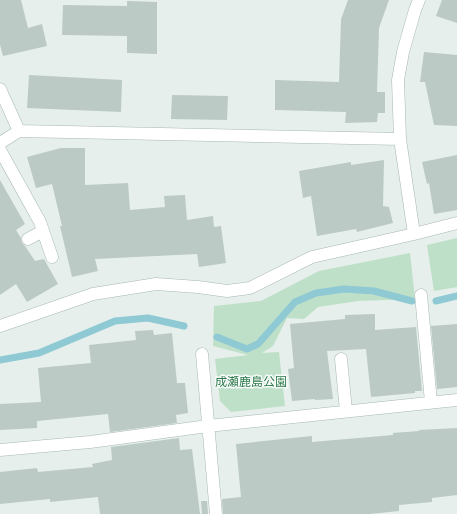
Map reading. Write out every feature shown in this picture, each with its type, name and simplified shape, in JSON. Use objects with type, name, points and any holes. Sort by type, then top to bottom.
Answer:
[{"type":"street","points":[[414,234],[400,139],[398,80],[403,52],[419,0]]},
{"type":"street","points":[[0,89],[18,131]]},
{"type":"street","points":[[0,143],[18,131],[400,139]]},
{"type":"street","points":[[0,150],[40,222],[52,257]]},
{"type":"street","points":[[0,326],[93,294],[156,284],[227,291],[250,288],[312,257],[457,223]]},
{"type":"street","points":[[28,239],[43,231]]},
{"type":"street","points":[[421,295],[431,402]]},
{"type":"street","points":[[202,354],[216,514]]},
{"type":"street","points":[[341,359],[346,411]]},
{"type":"street","points":[[0,450],[90,442],[208,426],[457,400]]},
{"type":"green space","points":[[457,238],[457,287],[434,291],[427,245]]},
{"type":"green space","name":"成瀬鹿島公園","points":[[410,253],[415,299],[358,301],[318,307],[304,319],[287,318],[273,346],[262,353],[279,352],[285,406],[231,412],[220,401],[215,359],[248,355],[213,346],[214,306],[261,301],[319,271]]},
{"type":"building","points":[[0,0],[21,0],[28,28],[42,24],[47,46],[3,56],[0,45]]},
{"type":"building","points":[[348,0],[389,0],[379,28],[377,92],[385,92],[385,113],[378,113],[377,122],[345,123],[346,112],[275,110],[275,80],[339,82],[341,19]]},
{"type":"building","points":[[442,0],[457,0],[457,23],[436,16]]},
{"type":"building","points":[[127,1],[157,2],[157,54],[127,53],[127,36],[62,35],[63,5],[127,6]]},
{"type":"building","points":[[424,52],[457,55],[457,126],[434,125],[425,82],[420,82]]},
{"type":"building","points":[[29,75],[122,80],[121,112],[27,108]]},
{"type":"building","points":[[172,95],[228,96],[227,120],[171,119]]},
{"type":"building","points":[[61,148],[85,148],[85,185],[128,183],[130,210],[165,207],[164,196],[185,195],[187,220],[213,216],[214,227],[221,226],[226,263],[199,267],[197,254],[95,259],[98,271],[72,277],[52,184],[36,188],[27,157]]},
{"type":"building","points":[[457,155],[457,210],[434,214],[429,183],[427,184],[422,162]]},
{"type":"building","points":[[384,160],[383,206],[389,207],[393,223],[357,232],[356,229],[317,236],[311,196],[303,198],[299,171],[351,162],[351,165]]},
{"type":"building","points":[[0,180],[25,224],[16,230],[22,243],[35,261],[44,259],[58,284],[27,302],[16,284],[0,295]]},
{"type":"building","points":[[375,314],[375,330],[416,327],[422,391],[371,397],[366,349],[327,351],[333,399],[292,401],[288,369],[294,368],[290,324],[345,319],[345,315]]},
{"type":"building","points":[[457,324],[457,387],[437,389],[431,326]]},
{"type":"building","points":[[153,330],[154,335],[172,333],[177,383],[185,383],[188,413],[176,415],[177,423],[110,432],[108,414],[37,421],[37,428],[0,430],[0,404],[41,402],[38,368],[91,363],[89,345],[136,340],[135,331]]},
{"type":"building","points":[[457,428],[457,495],[432,498],[432,502],[399,505],[399,511],[370,514],[223,514],[222,499],[241,497],[236,444],[312,436],[312,442],[393,435],[393,433],[419,430]]},
{"type":"building","points":[[179,438],[180,450],[192,449],[200,514],[100,514],[98,497],[50,502],[50,499],[0,504],[0,472],[37,468],[38,472],[93,467],[92,464],[112,460],[111,447]]},
{"type":"building","points":[[201,501],[207,501],[208,514],[202,514]]},
{"type":"waterway","points":[[217,337],[247,349],[258,344],[295,302],[316,293],[344,289],[374,291],[412,301]]},
{"type":"waterway","points":[[436,301],[457,296]]},
{"type":"waterway","points":[[0,360],[39,353],[115,321],[148,318],[184,326]]}]
